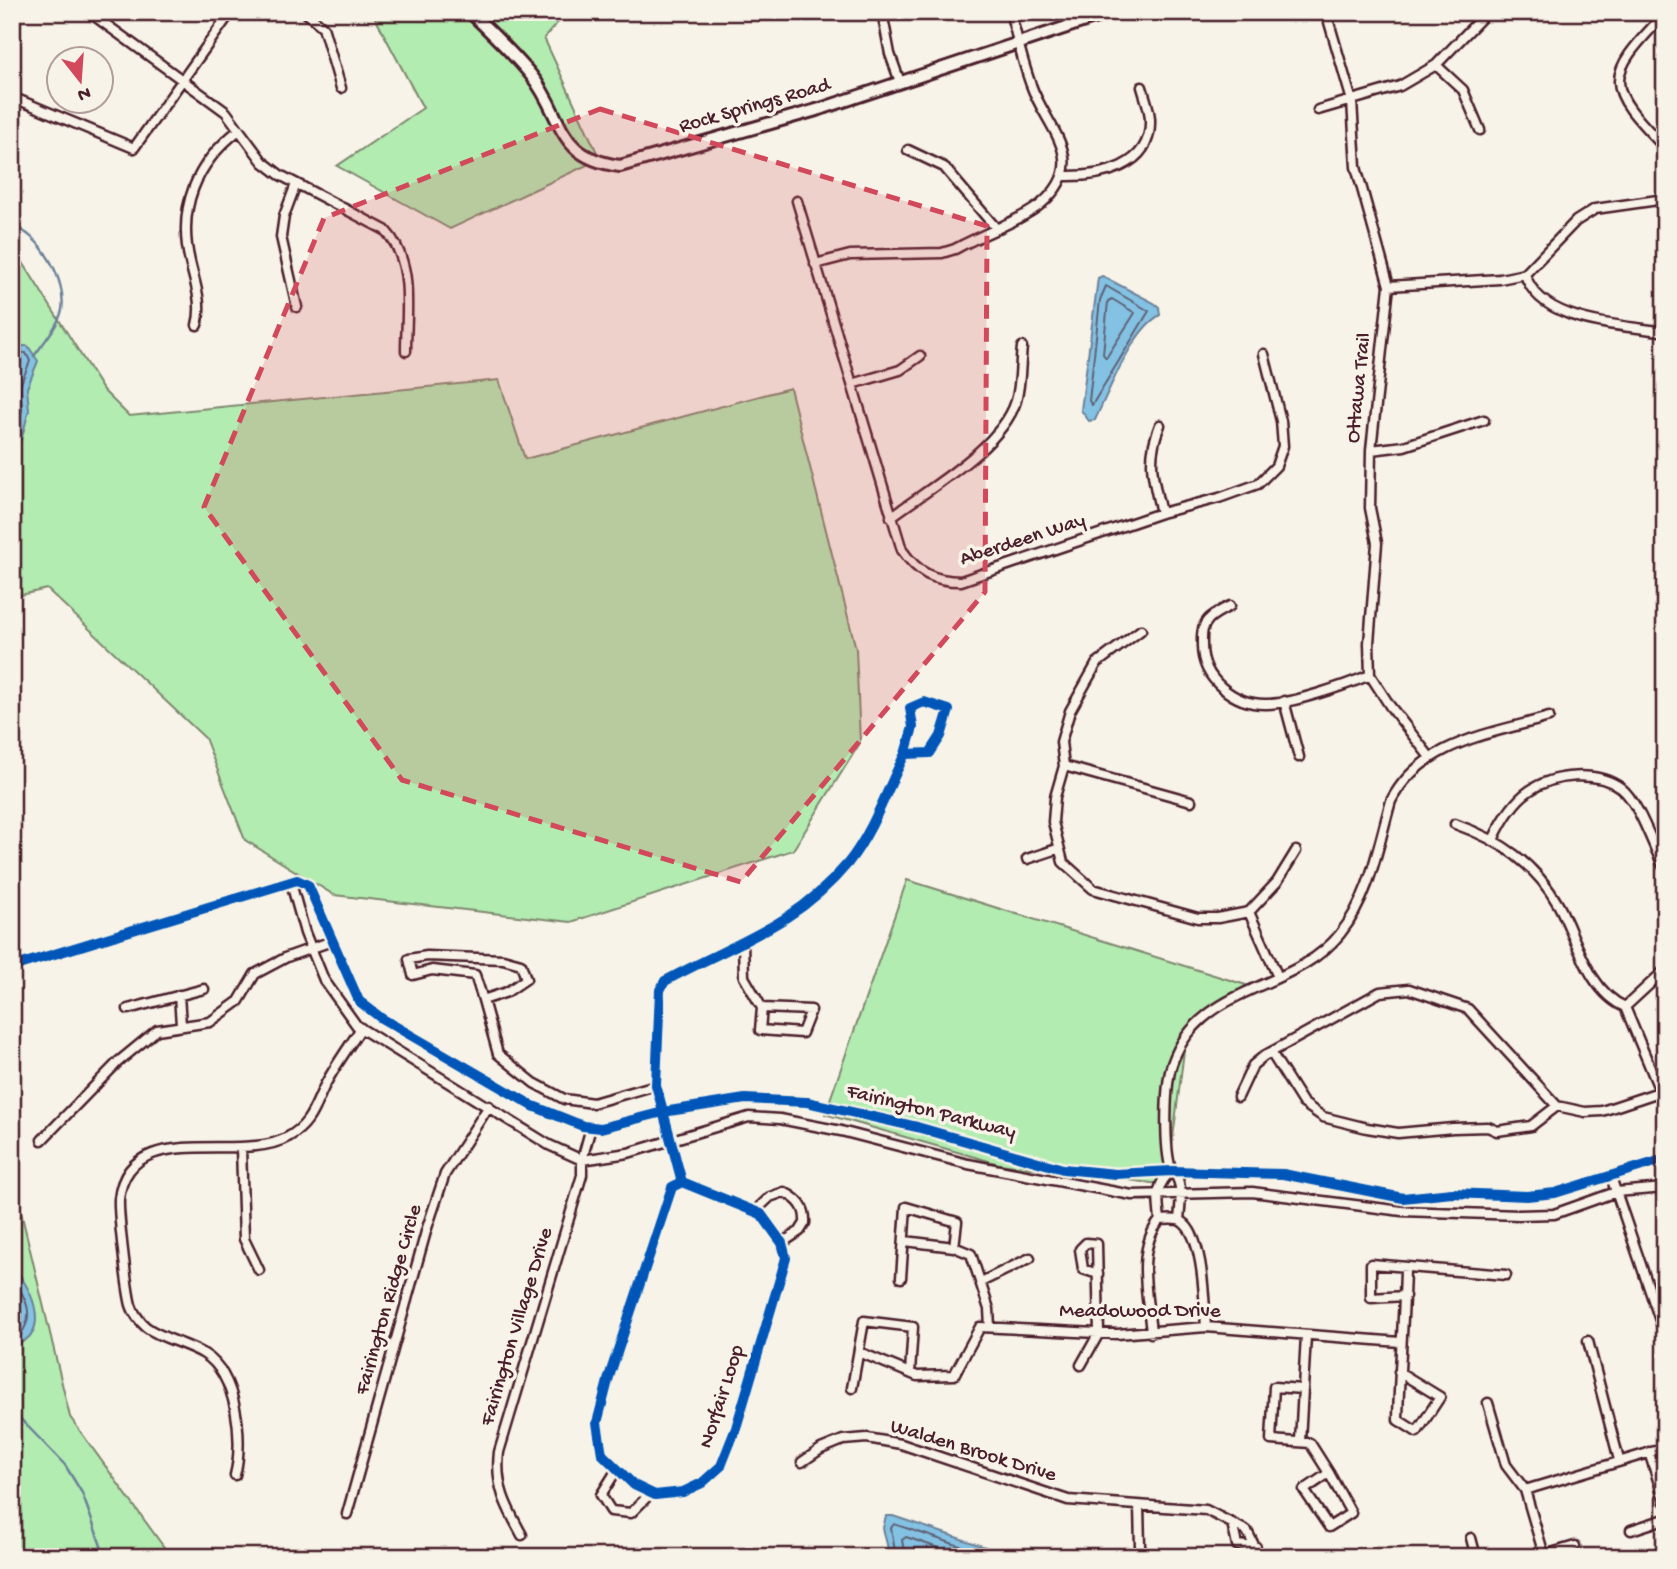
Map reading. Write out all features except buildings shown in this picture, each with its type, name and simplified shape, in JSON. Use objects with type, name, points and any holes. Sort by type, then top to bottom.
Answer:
[{"type":"street","points":[[89,12],[226,112],[263,162],[296,184],[385,230],[395,240],[403,257],[406,275],[406,351]]},
{"type":"street","points":[[12,97],[134,148],[231,12]]},
{"type":"street","points":[[305,12],[323,27],[341,88]]},
{"type":"street","name":"Rock Springs Road","points":[[470,12],[531,75],[547,99],[566,141],[584,155],[605,164],[630,163],[820,109],[1112,12]]},
{"type":"street","points":[[882,12],[890,54],[900,82]]},
{"type":"street","points":[[815,264],[850,255],[942,253],[955,249],[1042,204],[1063,176],[1062,139],[1042,110],[1031,86],[1010,12]]},
{"type":"street","name":"Ottawa Trail","points":[[1326,12],[1352,101],[1356,167],[1389,286],[1371,450],[1370,508],[1377,543],[1369,643],[1370,675]]},
{"type":"street","points":[[1318,110],[1400,86],[1436,65],[1487,12]]},
{"type":"street","points":[[1663,16],[1627,53],[1619,72],[1624,101],[1636,118],[1665,148]]},
{"type":"street","points":[[1436,65],[1463,90],[1480,130]]},
{"type":"street","points":[[1063,176],[1093,177],[1115,171],[1137,154],[1149,133],[1150,118],[1142,87]]},
{"type":"street","points":[[197,325],[201,311],[184,239],[186,214],[199,172],[220,144],[239,130]]},
{"type":"street","points":[[908,150],[944,167],[995,227]]},
{"type":"street","points":[[296,184],[284,216],[281,237],[297,307]]},
{"type":"street","points":[[1389,286],[1500,279],[1525,274],[1576,221],[1595,209],[1665,199]]},
{"type":"street","name":"Aberdeen Way","points":[[797,201],[902,550],[914,568],[926,575],[953,581],[1258,484],[1276,466],[1283,446],[1282,421],[1264,354]]},
{"type":"street","points":[[1525,274],[1529,288],[1549,307],[1574,316],[1665,332]]},
{"type":"street","points":[[891,517],[992,440],[1011,415],[1017,398],[1022,347]]},
{"type":"street","points":[[852,384],[900,370],[920,356]]},
{"type":"street","points":[[1371,450],[1404,446],[1484,420]]},
{"type":"street","points":[[1160,425],[1151,445],[1150,466],[1161,513]]},
{"type":"street","points":[[1230,606],[1210,617],[1202,628],[1202,656],[1209,674],[1222,688],[1247,702],[1267,704],[1370,675],[1429,756]]},
{"type":"street","points":[[1141,630],[1097,663],[1070,711],[1061,742],[1064,766],[1055,797],[1053,822],[1057,849],[1063,862],[1078,878],[1093,888],[1117,897],[1198,918],[1219,919],[1249,912],[1277,882],[1296,851]]},
{"type":"street","points":[[1284,701],[1299,757]]},
{"type":"street","points":[[682,1182],[656,1085],[657,1005],[665,981],[794,915],[849,861],[905,754],[913,727],[910,708],[924,702],[949,710],[944,729],[930,753],[905,754]]},
{"type":"street","points":[[1206,1327],[1198,1249],[1179,1220],[1178,1179],[1172,1171],[1168,1085],[1178,1049],[1207,1013],[1220,1003],[1279,977],[1326,948],[1354,915],[1363,898],[1391,801],[1398,788],[1429,756],[1468,740],[1549,717]]},
{"type":"street","points":[[1064,766],[1191,801]]},
{"type":"street","points":[[1494,838],[1513,806],[1531,790],[1581,774],[1604,779],[1622,789],[1665,869]]},
{"type":"street","points":[[1238,1097],[1253,1065],[1380,992],[1409,989],[1468,1009],[1557,1106],[1585,1112],[1602,1111],[1662,1091],[1625,1007],[1612,1002],[1599,984],[1545,885],[1531,868],[1494,838],[1455,824]]},
{"type":"street","points":[[1027,859],[1057,849]]},
{"type":"street","name":"Fairington Parkway","points":[[291,883],[298,880],[308,885],[359,1001],[381,1018],[533,1105],[591,1127],[631,1122],[663,1112],[745,1098],[807,1102],[917,1126],[1063,1169],[1116,1174],[1172,1171],[1283,1174],[1403,1198],[1452,1193],[1537,1195],[1586,1186],[1665,1159]]},
{"type":"street","points":[[12,967],[291,883],[311,949],[324,980],[361,1028],[549,1145],[582,1160]]},
{"type":"street","points":[[1249,912],[1279,977]]},
{"type":"street","points":[[42,1140],[118,1062],[157,1030],[209,1022],[239,1001],[255,974],[287,957],[332,941]]},
{"type":"street","points":[[743,943],[744,976],[761,1009],[760,1030],[802,1033],[811,1010],[761,1009]]},
{"type":"street","points":[[484,1000],[508,992],[526,979],[521,964],[503,959],[427,956],[409,959],[413,975],[432,970],[475,975],[498,1054],[534,1083],[564,1100],[593,1103],[656,1085]]},
{"type":"street","points":[[1625,1007],[1665,970]]},
{"type":"street","points":[[128,1009],[204,989]]},
{"type":"street","points":[[179,995],[181,1025]]},
{"type":"street","points":[[235,1475],[239,1445],[232,1397],[222,1368],[203,1353],[146,1327],[131,1306],[119,1200],[124,1182],[133,1166],[145,1157],[180,1147],[242,1148],[287,1139],[306,1124],[324,1087],[361,1028]]},
{"type":"street","points":[[1272,1054],[1303,1103],[1324,1117],[1367,1128],[1398,1133],[1476,1128],[1497,1131],[1531,1126],[1557,1106]]},
{"type":"street","name":"Fairington Ridge Circle","points":[[347,1514],[427,1228],[445,1174],[489,1106]]},
{"type":"street","name":"Fairington Parkway","points":[[582,1160],[628,1153],[749,1117],[780,1119],[968,1164],[1132,1195],[1252,1192],[1402,1211],[1518,1214],[1554,1213],[1616,1192],[1665,1188]]},
{"type":"street","name":"Fairington Village Drive","points":[[522,1535],[501,1497],[497,1473],[499,1452],[582,1175],[582,1160],[591,1127]]},
{"type":"street","points":[[242,1148],[244,1239],[260,1270]]},
{"type":"street","points":[[1151,1333],[1145,1265],[1150,1232],[1160,1220],[1157,1195],[1160,1180],[1172,1171]]},
{"type":"street","points":[[1611,1177],[1665,1335]]},
{"type":"street","points":[[617,1471],[601,1495],[611,1511],[631,1513],[650,1493],[634,1485],[602,1454],[597,1423],[609,1377],[672,1187],[682,1182],[761,1214],[782,1243],[800,1231],[805,1223],[802,1205],[784,1192],[770,1197],[755,1211]]},
{"type":"street","points":[[901,1278],[906,1207],[957,1222],[954,1247]]},
{"type":"street","points":[[1160,1220],[1179,1220]]},
{"type":"street","points":[[859,1352],[917,1376],[954,1375],[980,1327],[990,1327],[989,1309],[971,1254],[954,1247],[905,1241]]},
{"type":"street","name":"Norfair Loop","points":[[650,1493],[656,1495],[683,1492],[702,1483],[721,1466],[736,1428],[786,1258],[782,1243]]},
{"type":"street","points":[[981,1282],[1030,1258]]},
{"type":"street","points":[[1405,1296],[1371,1298],[1371,1264],[1506,1275]]},
{"type":"street","points":[[1399,1373],[1440,1397],[1417,1432],[1398,1420],[1399,1373],[1400,1342],[1405,1268]]},
{"type":"street","points":[[1081,1365],[1099,1333],[1098,1274]]},
{"type":"street","points":[[852,1388],[864,1321],[913,1327],[910,1373]]},
{"type":"street","name":"Meadowood Drive","points":[[990,1327],[1099,1333],[1151,1333],[1206,1327],[1400,1342]]},
{"type":"street","points":[[1300,1441],[1306,1336]]},
{"type":"street","points":[[1588,1341],[1619,1460]]},
{"type":"street","points":[[1303,1389],[1275,1387],[1271,1440],[1310,1443],[1329,1473],[1350,1513],[1329,1527],[1304,1490],[1329,1473]]},
{"type":"street","points":[[1488,1403],[1506,1465],[1525,1490],[1541,1556],[1575,1546]]},
{"type":"street","name":"Walden Brook Drive","points":[[802,1462],[835,1443],[866,1438],[901,1444],[1068,1500],[1206,1510],[1247,1531],[1260,1557]]},
{"type":"street","points":[[1525,1490],[1665,1447]]},
{"type":"street","points":[[1649,1452],[1665,1502]]},
{"type":"street","points":[[1139,1506],[1140,1546],[1143,1557]]},
{"type":"street","points":[[1631,1530],[1665,1519]]},
{"type":"street","points":[[1232,1523],[1237,1545],[1256,1547]]},
{"type":"street","points":[[1471,1538],[1476,1557]]},
{"type":"highlighted area","points":[[600,109],[987,226],[985,592],[741,882],[402,780],[204,507],[324,218]]},
{"type":"green space","points":[[372,12],[567,12],[544,38],[600,159],[450,229],[337,166],[423,108]]},
{"type":"green space","points":[[12,245],[103,390],[129,416],[499,380],[525,459],[790,388],[856,649],[860,743],[793,850],[571,922],[334,895],[245,840],[205,738],[47,589],[12,597]]},
{"type":"green space","points":[[907,880],[1246,985],[1185,1043],[1167,1185],[999,1164],[825,1114]]},
{"type":"green space","points":[[12,1174],[70,1417],[171,1557],[12,1557]]},
{"type":"water","points":[[1102,276],[1154,303],[1159,307],[1160,315],[1131,347],[1095,420],[1089,421],[1081,410],[1098,278]]},
{"type":"water","points":[[12,346],[28,346],[38,361],[27,388],[29,410],[22,437],[12,452]]},
{"type":"water","points":[[12,1265],[31,1295],[36,1318],[28,1337],[18,1344],[12,1341]]},
{"type":"water","points":[[886,1516],[893,1516],[1015,1557],[890,1557],[883,1528]]},
{"type":"waterway","points":[[12,226],[33,238],[42,248],[60,286],[60,316],[34,356]]},
{"type":"waterway","points":[[12,1410],[65,1465],[82,1493],[105,1557]]},
{"type":"cycle path","points":[[682,1182],[672,1187],[609,1377],[597,1423],[602,1454],[634,1485],[655,1495],[683,1492],[702,1483],[721,1466],[736,1428],[786,1258],[782,1243],[761,1214],[682,1182],[656,1085],[660,990],[665,981],[785,918],[828,885],[848,863],[865,838],[905,754],[930,753],[941,736],[949,710],[924,702],[910,708],[913,727],[905,754]]},
{"type":"cycle path","points":[[12,967],[297,880],[308,885],[359,1001],[381,1018],[533,1106],[583,1126],[601,1128],[663,1112],[745,1099],[807,1102],[917,1127],[1063,1169],[1116,1174],[1172,1171],[1283,1174],[1403,1198],[1452,1193],[1527,1196],[1555,1193],[1665,1159]]}]
